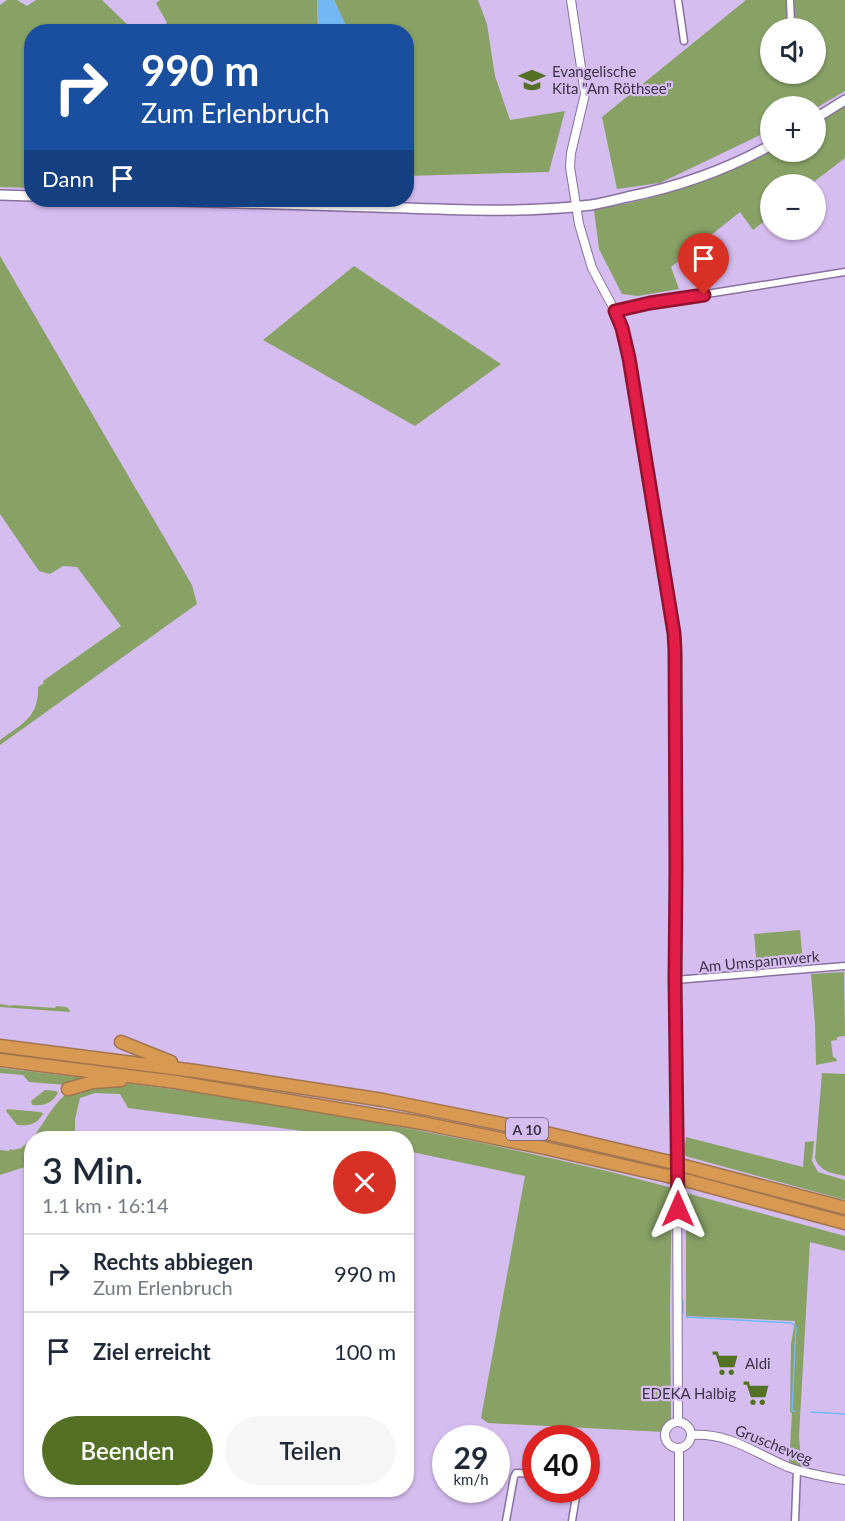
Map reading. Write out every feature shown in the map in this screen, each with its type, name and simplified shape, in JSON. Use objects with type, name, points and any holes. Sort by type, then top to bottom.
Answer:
[{"type":"highway","points":[[121,1042],[144,1053],[195,1071]]},
{"type":"highway","name":"A 10","points":[[0,1046],[195,1071],[383,1100],[546,1133],[670,1162],[845,1208]]},
{"type":"highway","name":"A 10","points":[[0,1060],[155,1079],[422,1123],[668,1176],[845,1223]]},
{"type":"highway","points":[[68,1089],[102,1081],[155,1079]]},
{"type":"main road","points":[[826,112],[845,100]]},
{"type":"main road","points":[[367,207],[519,210],[594,204],[668,188],[760,150]]},
{"type":"main road","points":[[0,195],[24,196]]},
{"type":"street","points":[[571,0],[585,94],[571,153],[570,167],[576,206],[592,268],[622,328],[629,358],[674,633],[676,666],[675,980],[678,1421]]},
{"type":"street","points":[[678,0],[684,41]]},
{"type":"street","points":[[790,0],[791,18]]},
{"type":"street","points":[[615,311],[650,303],[845,272]]},
{"type":"street","name":"Am Umspannwerk","points":[[675,980],[845,966]]},
{"type":"street","points":[[678,1421],[688,1425],[692,1435],[687,1445],[675,1448],[668,1443],[665,1432],[669,1425],[678,1421]]},
{"type":"street","name":"Gruscheweg","points":[[692,1435],[712,1435],[731,1440],[797,1470],[845,1480]]},
{"type":"street","points":[[679,1448],[679,1521]]},
{"type":"street","points":[[795,1521],[797,1470]]},
{"type":"street","points":[[506,1521],[514,1477],[516,1473],[522,1473]]},
{"type":"street","points":[[572,1521],[575,1503]]},
{"type":"green space","points":[[7,0],[17,0],[27,6],[36,0],[102,0],[127,24],[24,24],[24,188],[0,187],[0,5]]},
{"type":"green space","points":[[160,0],[317,0],[318,24],[166,24],[156,3]]},
{"type":"green space","points":[[334,0],[478,0],[487,24],[495,76],[510,120],[565,111],[549,172],[414,176],[414,24],[345,24]]},
{"type":"green space","points":[[746,0],[845,0],[845,91],[826,102],[826,96],[760,96],[760,135],[660,183],[617,189],[602,117]]},
{"type":"green space","points":[[845,105],[845,158],[824,174],[760,174],[760,225],[753,230],[740,212],[671,267],[679,289],[638,296],[622,294],[599,249],[594,210],[680,189],[760,155],[760,162],[826,162],[826,117]]},
{"type":"green space","points":[[0,256],[192,585],[197,604],[0,745],[0,740],[28,719],[36,706],[38,687],[44,683],[43,681],[121,626],[77,567],[63,566],[50,574],[39,571],[0,514]]},
{"type":"green space","points":[[354,266],[501,364],[415,426],[263,340]]},
{"type":"green space","points":[[800,930],[803,963],[757,967],[754,934]]},
{"type":"green space","points":[[844,972],[845,1036],[831,1041],[833,1057],[837,1061],[816,1065],[811,974]]},
{"type":"green space","points":[[0,1004],[66,1007],[70,1012],[0,1007]]},
{"type":"green space","points":[[0,1068],[95,1079],[66,1085],[29,1082],[23,1075],[0,1073]]},
{"type":"green space","points":[[822,1073],[845,1074],[845,1176],[823,1169],[815,1158]]},
{"type":"green space","points":[[125,1083],[257,1102],[477,1142],[672,1188],[671,1418],[664,1432],[600,1429],[600,1425],[488,1423],[481,1418],[525,1176],[414,1152],[414,1131],[303,1131],[128,1108],[120,1094],[95,1093],[80,1098],[75,1131],[38,1131],[64,1096],[77,1088]]},
{"type":"green space","points":[[45,1090],[58,1093],[47,1104],[32,1105],[31,1101]]},
{"type":"green space","points":[[7,1109],[43,1114],[32,1124],[17,1125],[6,1111]]},
{"type":"green space","points":[[686,1137],[803,1167],[805,1142],[814,1141],[812,1161],[818,1172],[845,1180],[845,1200],[685,1156]]},
{"type":"green space","points":[[24,1146],[24,1167],[0,1175],[0,1150],[9,1151]]},
{"type":"green space","points":[[686,1193],[845,1236],[845,1251],[810,1242],[799,1436],[802,1473],[789,1464],[792,1413],[790,1412],[791,1344],[795,1321],[686,1316]]},
{"type":"water","points":[[317,0],[334,0],[345,24],[319,24]]},
{"type":"waterway","points":[[683,1301],[683,1313]]},
{"type":"waterway","points":[[686,1317],[792,1323],[796,1327],[792,1411],[795,1411]]},
{"type":"waterway","points":[[811,1412],[845,1414]]},
{"type":"place","name":"Evangelische Kita \"Am Röthsee\"","points":[[532,80]]},
{"type":"place","name":"Aldi","points":[[725,1363]]},
{"type":"place","name":"EDEKA Halbig","points":[[756,1393]]},
{"type":"route","points":[[678,1209],[674,633],[629,358],[622,328],[615,311],[704,295]]}]
